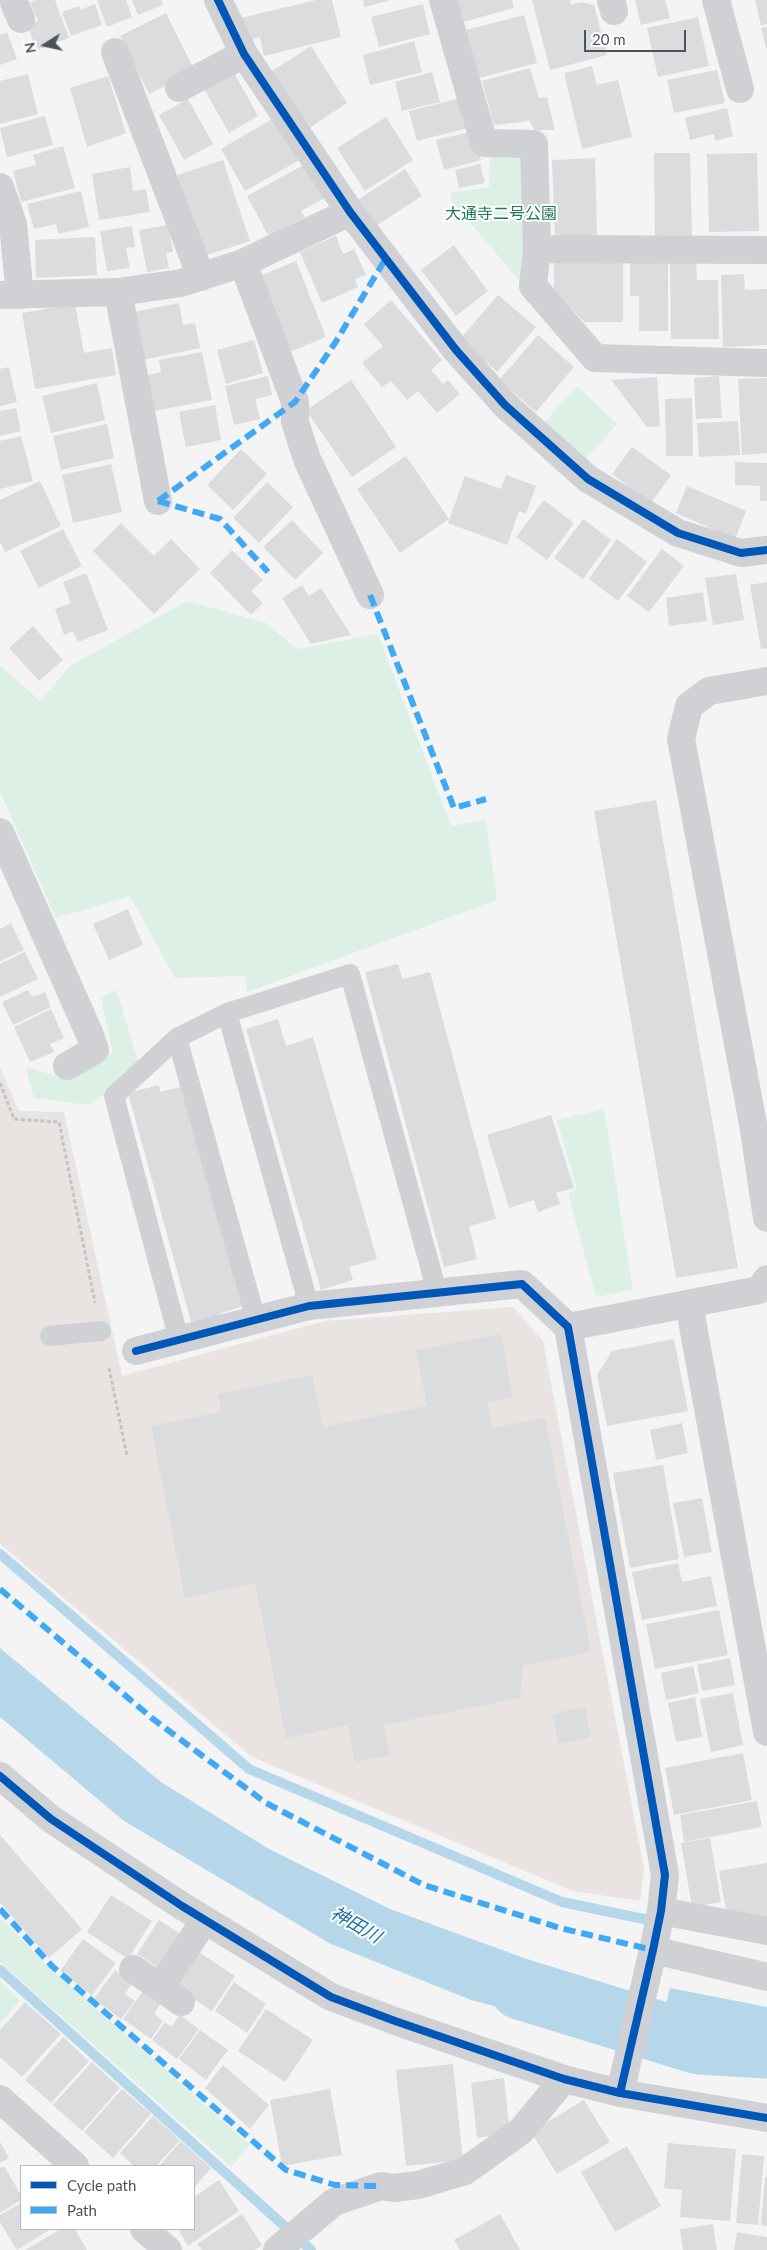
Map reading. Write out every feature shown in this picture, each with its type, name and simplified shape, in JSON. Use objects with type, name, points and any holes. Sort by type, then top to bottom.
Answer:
[{"type":"street","points":[[218,0],[244,54],[350,212],[456,350],[505,405],[588,480],[678,532],[741,553],[767,550]]},
{"type":"street","points":[[443,0],[484,143],[534,144],[537,250],[533,286],[595,358],[767,363]]},
{"type":"street","points":[[716,0],[740,89]]},
{"type":"street","points":[[115,52],[201,277]]},
{"type":"street","points":[[179,88],[244,54]]},
{"type":"street","points":[[0,186],[13,224],[10,295],[118,292],[182,283],[243,263],[350,212]]},
{"type":"street","points":[[537,250],[767,250]]},
{"type":"street","points":[[243,263],[295,402],[295,422],[307,459],[370,595]]},
{"type":"street","points":[[118,292],[158,501]]},
{"type":"street","points":[[767,681],[709,691],[689,706],[681,739],[753,1124],[767,1218]]},
{"type":"street","points":[[0,832],[95,1050],[67,1066]]},
{"type":"street","points":[[568,1327],[759,1290],[767,1280]]},
{"type":"street","points":[[136,1351],[309,1306],[522,1284],[568,1327],[665,1874],[661,1911],[621,2084]]},
{"type":"street","points":[[689,1304],[767,1732]]},
{"type":"street","points":[[0,1776],[50,1819],[205,1920],[331,1996],[394,2021],[564,2079],[621,2084],[767,2118]]},
{"type":"street","points":[[661,1911],[767,1931]]},
{"type":"street","points":[[133,1969],[171,1994],[205,1920]]},
{"type":"street","points":[[651,1958],[767,1977]]},
{"type":"street","points":[[288,2241],[334,2202],[381,2186],[394,2188],[418,2186],[465,2171],[521,2131],[564,2079]]},
{"type":"street","points":[[0,2099],[74,2165]]},
{"type":"street","points":[[145,2230],[168,2250]]},
{"type":"lane","points":[[179,1340],[114,1096],[177,1038],[227,1013],[350,974],[437,1292]]},
{"type":"lane","points":[[227,1013],[309,1306]]},
{"type":"lane","points":[[177,1038],[256,1320]]},
{"type":"lane","points":[[50,1336],[101,1331]]},
{"type":"path","points":[[0,1083],[14,1119],[58,1122],[126,1456]]},
{"type":"shaded area","points":[[0,1067],[19,1111],[64,1112],[122,1376],[325,1321],[513,1307],[543,1341],[644,1869],[640,1901],[573,1891],[252,1757],[0,1544]]},
{"type":"green space","name":"大通寺二号公園","points":[[490,150],[527,152],[522,284],[451,200],[451,193],[489,187]]},
{"type":"green space","points":[[577,386],[617,424],[584,461],[543,424]]},
{"type":"green space","points":[[187,601],[266,623],[297,649],[378,634],[451,826],[486,820],[497,900],[247,992],[245,976],[175,978],[130,896],[56,918],[0,792],[0,665],[40,701],[70,666]]},
{"type":"green space","points":[[116,990],[139,1063],[119,1085],[89,1105],[34,1098],[26,1067],[70,1080],[113,1053],[101,998]]},
{"type":"green space","points":[[604,1109],[633,1290],[596,1297],[568,1193],[577,1189],[557,1120]]},
{"type":"green space","points":[[0,1918],[51,1969],[250,2145],[231,2167],[0,1962]]},
{"type":"green space","points":[[0,1981],[20,2000],[0,2024]]},
{"type":"water","points":[[0,1648],[161,1782],[269,1849],[390,1909],[606,1988],[596,2033],[471,2000],[331,1944],[124,1821],[0,1717]]},
{"type":"water","points":[[670,1988],[767,2007],[767,2064],[655,2053]]},
{"type":"building","points":[[36,0],[55,0],[69,38],[37,50],[27,25],[38,21],[30,2]]},
{"type":"building","points":[[97,0],[126,0],[132,17],[107,27]]},
{"type":"building","points":[[132,0],[161,0],[163,5],[138,15]]},
{"type":"building","points":[[316,0],[332,0],[341,37],[264,56],[260,37],[247,41],[241,18]]},
{"type":"building","points":[[363,0],[388,0],[388,1],[364,7]]},
{"type":"building","points":[[457,0],[512,0],[514,8],[463,22]]},
{"type":"building","points":[[532,0],[570,0],[571,5],[581,2],[594,5],[607,55],[550,70]]},
{"type":"building","points":[[635,0],[665,0],[670,18],[641,25]]},
{"type":"building","points":[[755,0],[767,0],[767,24],[761,25]]},
{"type":"building","points":[[95,4],[102,25],[71,36],[62,12],[79,6],[80,10]]},
{"type":"building","points":[[423,4],[430,34],[379,47],[371,17]]},
{"type":"building","points":[[166,13],[195,71],[149,94],[120,36]]},
{"type":"building","points":[[524,15],[537,63],[479,78],[466,30]]},
{"type":"building","points":[[698,17],[709,66],[658,77],[647,28]]},
{"type":"building","points":[[767,27],[767,48],[766,48],[761,28]]},
{"type":"building","points":[[7,32],[17,59],[0,65],[0,35]]},
{"type":"building","points":[[414,41],[422,72],[370,85],[363,55]]},
{"type":"building","points":[[311,46],[347,103],[303,132],[266,75]]},
{"type":"building","points":[[592,66],[597,85],[618,80],[632,137],[582,149],[564,73]]},
{"type":"building","points":[[530,68],[539,98],[547,97],[555,130],[534,130],[530,121],[494,125],[482,81]]},
{"type":"building","points":[[717,70],[725,103],[674,113],[667,80]]},
{"type":"building","points":[[233,71],[258,116],[229,133],[203,87]]},
{"type":"building","points":[[432,72],[440,102],[402,111],[395,82]]},
{"type":"building","points":[[28,74],[38,114],[0,124],[0,81]]},
{"type":"building","points":[[108,76],[126,133],[87,147],[70,88]]},
{"type":"building","points":[[461,98],[468,128],[417,141],[409,111]]},
{"type":"building","points":[[188,99],[213,144],[184,160],[159,115]]},
{"type":"building","points":[[727,108],[733,136],[715,141],[714,134],[690,140],[685,118]]},
{"type":"building","points":[[279,115],[303,158],[245,191],[221,149]]},
{"type":"building","points":[[45,116],[53,145],[7,157],[0,128]]},
{"type":"building","points":[[386,117],[413,160],[365,191],[337,148]]},
{"type":"building","points":[[474,131],[481,160],[444,170],[436,140]]},
{"type":"building","points":[[63,146],[75,188],[21,202],[13,171],[36,165],[33,155]]},
{"type":"building","points":[[654,153],[690,153],[692,237],[655,238]]},
{"type":"building","points":[[757,153],[759,231],[709,232],[707,154]]},
{"type":"building","points":[[595,158],[597,236],[555,237],[552,160]]},
{"type":"building","points":[[223,160],[250,241],[204,256],[177,175]]},
{"type":"building","points":[[309,162],[328,196],[301,211],[305,217],[269,237],[247,196]]},
{"type":"building","points":[[480,164],[485,183],[459,188],[455,170]]},
{"type":"building","points":[[130,167],[133,191],[146,189],[150,212],[99,220],[92,174]]},
{"type":"building","points":[[405,169],[422,196],[373,228],[356,201]]},
{"type":"building","points":[[81,191],[89,227],[58,234],[56,224],[34,229],[27,204]]},
{"type":"building","points":[[168,225],[173,252],[166,253],[169,268],[147,272],[139,230]]},
{"type":"building","points":[[132,226],[135,247],[126,248],[130,268],[107,271],[100,231]]},
{"type":"building","points":[[336,236],[343,254],[354,249],[366,275],[355,279],[358,287],[322,303],[300,252]]},
{"type":"building","points":[[95,237],[97,275],[36,278],[35,240]]},
{"type":"building","points":[[454,245],[488,291],[456,316],[421,270]]},
{"type":"building","points":[[554,258],[623,258],[623,322],[584,322],[554,290]]},
{"type":"building","points":[[670,258],[696,259],[697,280],[718,280],[719,339],[671,339]]},
{"type":"building","points":[[630,259],[668,259],[668,331],[639,331],[639,296],[630,296]]},
{"type":"building","points":[[296,261],[326,337],[287,353],[257,277]]},
{"type":"building","points":[[744,274],[745,290],[767,289],[767,345],[723,347],[721,275]]},
{"type":"building","points":[[498,295],[536,327],[497,372],[460,339]]},
{"type":"building","points":[[391,300],[442,360],[431,370],[443,384],[448,380],[460,394],[437,413],[418,391],[407,400],[391,381],[382,387],[362,363],[383,346],[364,324]]},
{"type":"building","points":[[179,303],[183,325],[195,323],[200,348],[142,360],[133,312]]},
{"type":"building","points":[[75,304],[84,353],[112,348],[116,375],[35,389],[22,313]]},
{"type":"building","points":[[538,335],[574,367],[536,412],[499,380]]},
{"type":"building","points":[[254,340],[263,373],[226,384],[217,350]]},
{"type":"building","points":[[202,352],[212,400],[154,411],[148,375],[161,372],[159,360]]},
{"type":"building","points":[[9,367],[17,402],[0,406],[0,369]]},
{"type":"building","points":[[268,376],[272,395],[255,399],[260,419],[234,425],[225,386]]},
{"type":"building","points":[[719,376],[722,418],[696,419],[694,378]]},
{"type":"building","points":[[657,377],[660,426],[647,427],[611,380]]},
{"type":"building","points":[[767,378],[767,453],[742,455],[738,379]]},
{"type":"building","points":[[351,380],[396,447],[352,477],[306,410]]},
{"type":"building","points":[[97,383],[105,420],[51,433],[42,396]]},
{"type":"building","points":[[692,398],[693,456],[666,456],[665,399]]},
{"type":"building","points":[[215,405],[221,440],[186,447],[179,412]]},
{"type":"building","points":[[16,408],[21,431],[0,436],[0,411]]},
{"type":"building","points":[[738,421],[740,455],[699,457],[697,423]]},
{"type":"building","points":[[107,424],[114,458],[61,470],[53,436]]},
{"type":"building","points":[[21,436],[33,481],[0,489],[0,441]]},
{"type":"building","points":[[632,447],[671,475],[651,503],[612,474]]},
{"type":"building","points":[[241,449],[267,474],[233,510],[207,485]]},
{"type":"building","points":[[406,456],[449,519],[400,553],[357,489]]},
{"type":"building","points":[[735,462],[767,463],[767,501],[760,501],[760,486],[735,485]]},
{"type":"building","points":[[111,464],[122,512],[73,523],[62,475]]},
{"type":"building","points":[[506,475],[536,486],[526,514],[519,511],[507,545],[448,523],[465,476],[501,489]]},
{"type":"building","points":[[40,481],[61,526],[5,552],[0,542],[0,500]]},
{"type":"building","points":[[267,482],[293,507],[259,543],[233,518]]},
{"type":"building","points":[[687,486],[746,511],[735,539],[676,513]]},
{"type":"building","points":[[544,500],[574,523],[547,560],[516,537]]},
{"type":"building","points":[[583,519],[611,540],[583,579],[554,558]]},
{"type":"building","points":[[292,520],[323,553],[295,580],[263,547]]},
{"type":"building","points":[[121,523],[154,556],[171,539],[200,569],[154,614],[93,551]]},
{"type":"building","points":[[63,529],[82,566],[39,588],[20,551]]},
{"type":"building","points":[[617,539],[647,562],[618,601],[589,579]]},
{"type":"building","points":[[662,549],[684,566],[649,612],[627,596]]},
{"type":"building","points":[[232,550],[263,580],[251,591],[263,603],[251,615],[210,573]]},
{"type":"building","points":[[86,573],[108,630],[78,642],[73,631],[64,635],[55,609],[71,603],[63,582]]},
{"type":"building","points":[[736,574],[744,620],[713,625],[705,578]]},
{"type":"building","points":[[767,582],[767,648],[761,649],[750,585]]},
{"type":"building","points":[[302,585],[309,596],[321,588],[351,635],[311,644],[282,598]]},
{"type":"building","points":[[703,592],[707,621],[669,626],[666,598]]},
{"type":"building","points":[[33,626],[63,660],[39,681],[9,648]]},
{"type":"building","points":[[656,800],[738,1268],[676,1278],[594,811]]},
{"type":"building","points":[[128,909],[143,945],[109,960],[93,924]]},
{"type":"building","points":[[11,923],[24,950],[0,961],[0,929]]},
{"type":"building","points":[[25,952],[38,979],[0,997],[0,964]]},
{"type":"building","points":[[398,964],[402,979],[430,972],[496,1219],[469,1226],[477,1259],[444,1267],[365,972]]},
{"type":"building","points":[[28,990],[32,997],[45,992],[51,1007],[13,1025],[2,1002]]},
{"type":"building","points":[[51,1009],[64,1038],[50,1044],[54,1052],[30,1062],[14,1027]]},
{"type":"building","points":[[278,1019],[286,1046],[313,1037],[377,1259],[349,1267],[353,1280],[321,1290],[246,1029]]},
{"type":"building","points":[[159,1085],[160,1092],[184,1086],[244,1306],[221,1313],[223,1321],[193,1329],[128,1093]]},
{"type":"building","points":[[551,1115],[574,1188],[556,1193],[560,1204],[538,1212],[534,1200],[509,1208],[487,1135]]},
{"type":"building","points":[[501,1334],[513,1397],[487,1403],[492,1428],[545,1418],[591,1652],[523,1666],[520,1698],[384,1725],[390,1755],[355,1762],[348,1725],[286,1738],[255,1583],[185,1598],[151,1426],[221,1412],[218,1394],[312,1375],[323,1427],[427,1406],[416,1350]]},
{"type":"building","points":[[674,1339],[688,1411],[607,1426],[597,1375],[612,1351]]},
{"type":"building","points":[[682,1423],[688,1453],[656,1460],[650,1430]]},
{"type":"building","points":[[663,1465],[679,1559],[630,1568],[613,1473]]},
{"type":"building","points":[[702,1498],[712,1552],[684,1557],[673,1503]]},
{"type":"building","points":[[678,1563],[682,1582],[711,1576],[717,1606],[642,1620],[632,1572]]},
{"type":"building","points":[[719,1610],[728,1655],[655,1669],[646,1624]]},
{"type":"building","points":[[730,1658],[735,1685],[702,1691],[697,1665]]},
{"type":"building","points":[[693,1666],[699,1693],[666,1700],[661,1673]]},
{"type":"building","points":[[733,1693],[743,1745],[711,1752],[700,1699]]},
{"type":"building","points":[[695,1697],[702,1737],[676,1742],[668,1703]]},
{"type":"building","points":[[585,1707],[591,1737],[559,1744],[552,1714]]},
{"type":"building","points":[[743,1753],[752,1800],[674,1815],[665,1768]]},
{"type":"building","points":[[757,1801],[762,1827],[684,1842],[680,1815]]},
{"type":"building","points":[[0,1835],[82,1929],[49,1958],[0,1903]]},
{"type":"building","points":[[710,1838],[721,1902],[692,1907],[681,1843]]},
{"type":"building","points":[[767,1863],[767,1921],[755,1924],[750,1914],[726,1910],[719,1871]]},
{"type":"building","points":[[111,1895],[152,1921],[128,1959],[87,1932]]},
{"type":"building","points":[[159,1920],[181,1934],[159,1968],[137,1954]]},
{"type":"building","points":[[83,1939],[116,1963],[92,1995],[60,1971]]},
{"type":"building","points":[[199,1952],[235,1976],[212,2011],[176,1987]]},
{"type":"building","points":[[115,1970],[133,1982],[125,1994],[135,2001],[121,2019],[94,1999]]},
{"type":"building","points":[[234,1982],[266,2004],[247,2033],[215,2011]]},
{"type":"building","points":[[144,1990],[161,2003],[154,2014],[163,2021],[151,2039],[123,2019]]},
{"type":"building","points":[[25,2002],[61,2034],[22,2077],[0,2057],[0,2030]]},
{"type":"building","points":[[266,2009],[313,2040],[285,2082],[238,2051]]},
{"type":"building","points":[[180,2015],[199,2029],[177,2059],[152,2040],[165,2022],[171,2027]]},
{"type":"building","points":[[200,2030],[228,2050],[206,2080],[179,2059]]},
{"type":"building","points":[[63,2037],[89,2061],[51,2103],[25,2080]]},
{"type":"building","points":[[92,2062],[120,2088],[82,2131],[53,2105]]},
{"type":"building","points":[[453,2064],[463,2160],[406,2166],[396,2070]]},
{"type":"building","points":[[223,2065],[269,2105],[250,2129],[205,2088]]},
{"type":"building","points":[[504,2078],[510,2133],[477,2138],[471,2083]]},
{"type":"building","points":[[122,2089],[151,2114],[113,2158],[84,2132]]},
{"type":"building","points":[[330,2089],[342,2155],[282,2166],[270,2100]]},
{"type":"building","points":[[584,2100],[610,2142],[557,2174],[531,2132]]},
{"type":"building","points":[[153,2116],[180,2140],[157,2165],[133,2165],[120,2153]]},
{"type":"building","points":[[181,2141],[211,2168],[195,2187],[195,2165],[160,2165]]},
{"type":"building","points":[[0,2142],[9,2158],[0,2163]]},
{"type":"building","points":[[668,2143],[736,2149],[730,2221],[680,2217],[682,2190],[664,2188]]},
{"type":"building","points":[[627,2146],[661,2206],[615,2232],[581,2172]]},
{"type":"building","points":[[742,2154],[764,2156],[758,2225],[736,2223]]},
{"type":"building","points":[[4,2166],[20,2193],[20,2201],[0,2213],[0,2168]]},
{"type":"building","points":[[765,2177],[767,2177],[767,2226],[761,2225]]},
{"type":"building","points":[[219,2180],[239,2211],[188,2246],[179,2231],[195,2230],[195,2196]]},
{"type":"building","points":[[20,2204],[20,2230],[49,2230],[17,2250],[0,2222],[0,2215]]},
{"type":"building","points":[[242,2214],[262,2245],[255,2250],[202,2250],[197,2244]]},
{"type":"building","points":[[500,2214],[520,2250],[460,2250],[454,2240]]},
{"type":"building","points":[[713,2224],[717,2250],[683,2250],[680,2229]]},
{"type":"building","points":[[59,2230],[76,2230],[87,2250],[25,2250]]},
{"type":"building","points":[[737,2232],[767,2237],[767,2250],[734,2250]]},
{"type":"waterway","points":[[0,1554],[249,1769],[562,1902],[658,1922]]},
{"type":"waterway","points":[[0,1970],[311,2250]]},
{"type":"waterway","name":"神田川","points":[[520,1989],[699,2044],[767,2048]]},
{"type":"marked path","points":[[158,501],[295,402],[335,343],[386,258]]},
{"type":"marked path","points":[[158,501],[220,519],[268,572]]},
{"type":"marked path","points":[[370,595],[454,808],[486,799]]},
{"type":"marked path","points":[[0,1589],[153,1719],[266,1803],[424,1885],[560,1928],[653,1950]]},
{"type":"marked path","points":[[0,1909],[52,1966],[286,2170],[335,2185],[381,2186]]},
{"type":"cycle path","points":[[218,0],[244,54],[350,212],[456,350],[505,405],[588,479],[678,533],[741,553],[767,550]]},
{"type":"cycle path","points":[[136,1351],[309,1306],[522,1284],[568,1327],[665,1875],[661,1911],[653,1950],[620,2093]]},
{"type":"cycle path","points":[[0,1776],[51,1819],[182,1906],[331,1997],[564,2079],[620,2093],[767,2118]]}]
